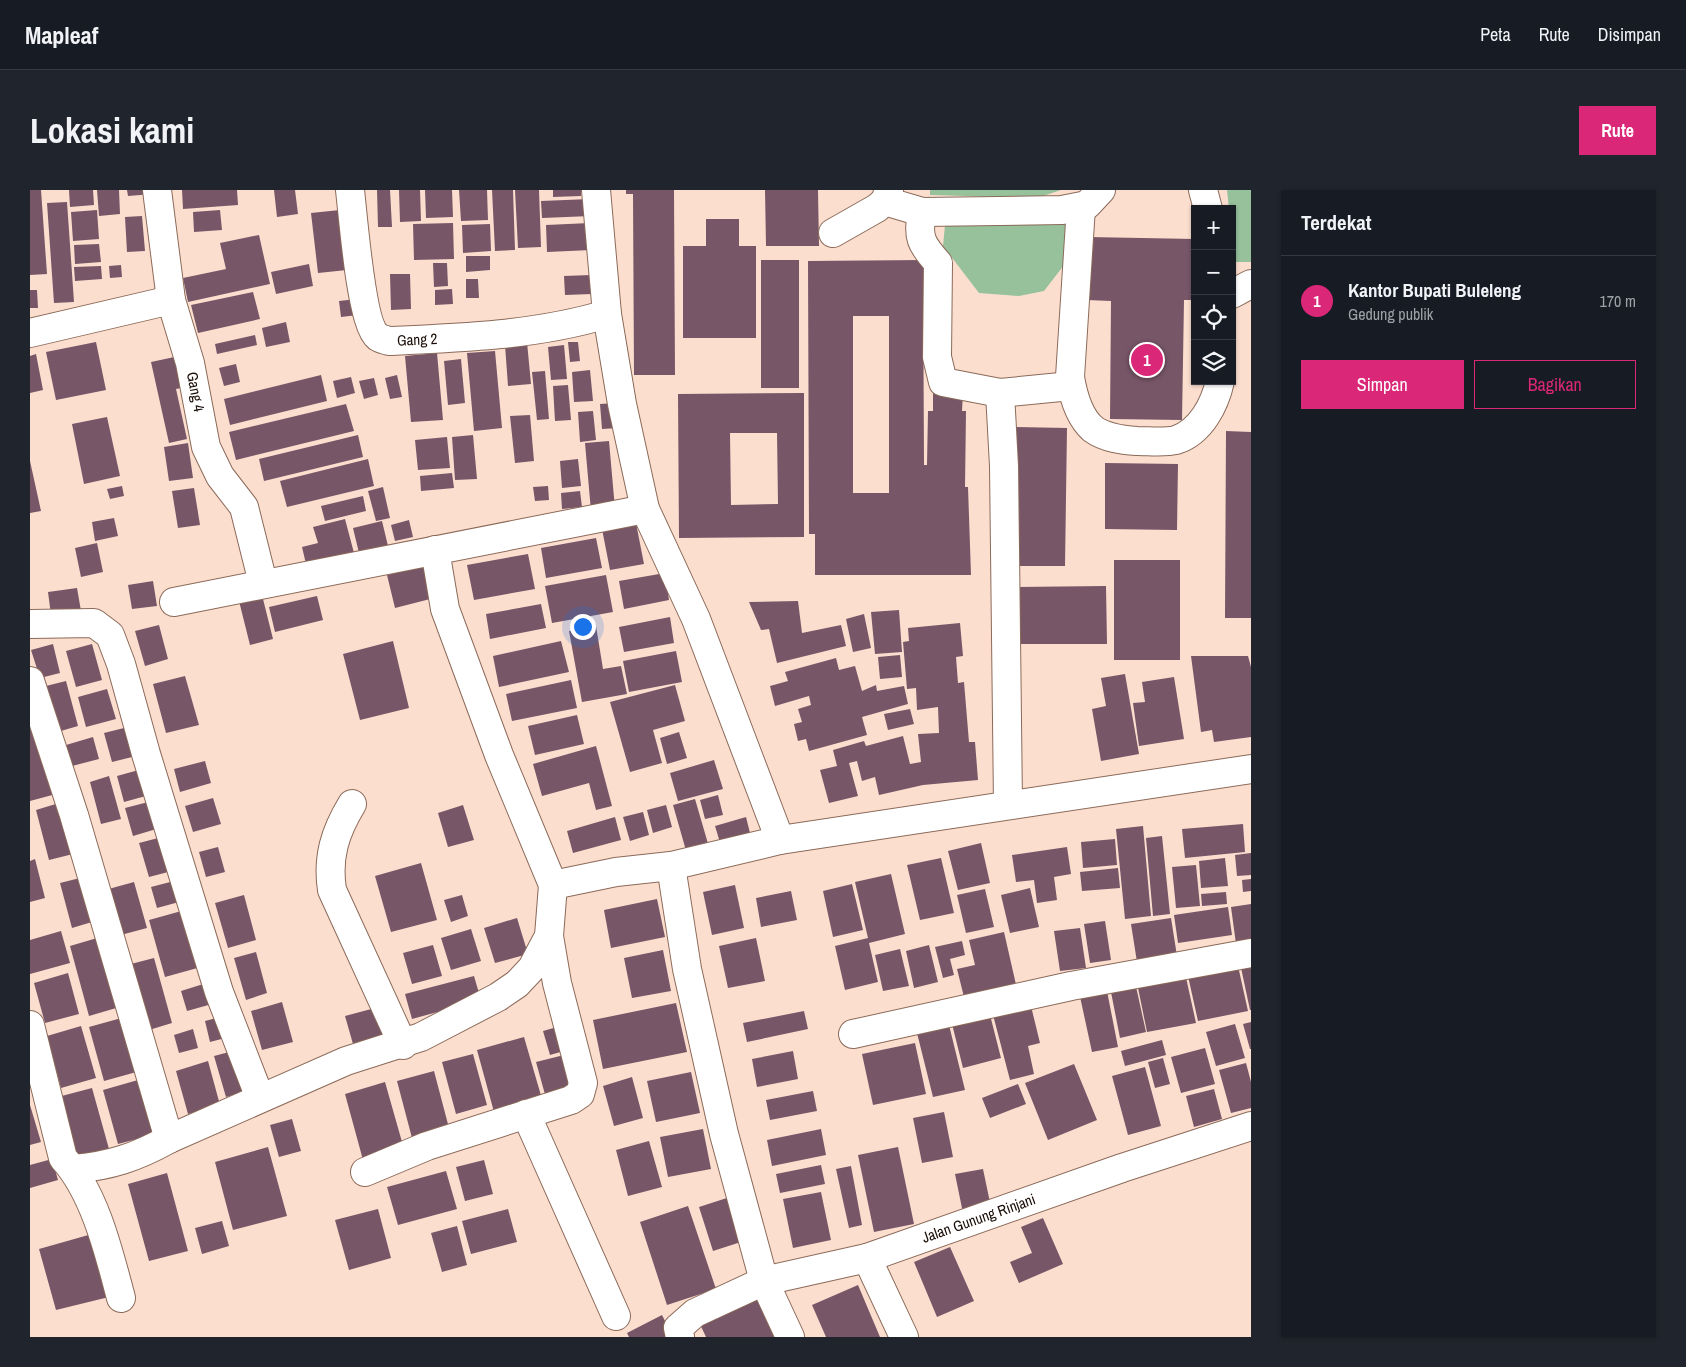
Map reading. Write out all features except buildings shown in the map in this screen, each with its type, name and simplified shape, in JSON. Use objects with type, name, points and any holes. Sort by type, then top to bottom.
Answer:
[{"type":"street","name":"Gang 4","points":[[157,190],[171,300],[190,362],[206,448],[220,476],[244,507],[263,583]]},
{"type":"street","name":"Gang 2","points":[[350,190],[362,288],[372,328],[378,338],[389,341],[474,337],[583,321],[607,314]]},
{"type":"street","points":[[596,190],[607,314],[624,413],[645,509],[696,618],[780,840]]},
{"type":"street","points":[[1203,190],[1207,205]]},
{"type":"street","points":[[833,232],[887,196],[922,212],[1062,210],[1091,199],[1070,377],[1073,396],[1092,428],[1113,438],[1153,441],[1176,440],[1203,420],[1216,401],[1219,385]]},
{"type":"street","points":[[922,212],[918,230],[923,246],[938,263],[937,357],[943,382],[1000,393],[1071,386]]},
{"type":"street","points":[[1236,292],[1251,284]]},
{"type":"street","points":[[30,333],[171,300]]},
{"type":"street","points":[[1000,393],[1004,466],[1008,805]]},
{"type":"street","points":[[174,602],[645,509]]},
{"type":"street","points":[[365,1172],[427,1146],[571,1100],[580,1094],[583,1083],[557,983],[548,936],[553,885],[499,755],[445,609],[435,550]]},
{"type":"street","points":[[30,624],[94,623],[110,635],[121,664],[146,754],[220,992],[260,1098]]},
{"type":"street","points":[[30,681],[74,814],[169,1139]]},
{"type":"street","points":[[553,885],[616,872],[671,866],[780,840],[893,825],[1008,805],[1251,769]]},
{"type":"street","points":[[352,804],[333,844],[329,869],[332,890],[403,1045]]},
{"type":"street","points":[[671,866],[687,969],[709,1072],[737,1184],[764,1280],[790,1337]]},
{"type":"street","points":[[73,1169],[100,1166],[142,1154],[169,1139],[346,1062],[403,1045],[498,997],[518,984],[532,968],[548,936]]},
{"type":"street","points":[[853,1034],[1071,986],[1251,953]]},
{"type":"street","points":[[30,1025],[63,1158],[73,1169],[103,1232],[121,1298]]},
{"type":"street","points":[[526,1114],[616,1316]]},
{"type":"street","name":"Jalan Gunung Rinjani","points":[[680,1337],[678,1328],[695,1313],[764,1280],[867,1258],[1122,1168],[1251,1126]]},
{"type":"street","points":[[867,1258],[904,1337]]},
{"type":"green space","points":[[930,190],[1061,190],[1037,198],[930,195]]},
{"type":"green space","points":[[1227,190],[1251,190],[1251,262],[1236,262],[1236,205],[1229,205]]},
{"type":"green space","points":[[1065,224],[1069,233],[1064,265],[1044,291],[1019,296],[979,293],[943,246],[945,225]]},
{"type":"place","name":"Kantor Bupati Buleleng","points":[[1147,360]]}]
